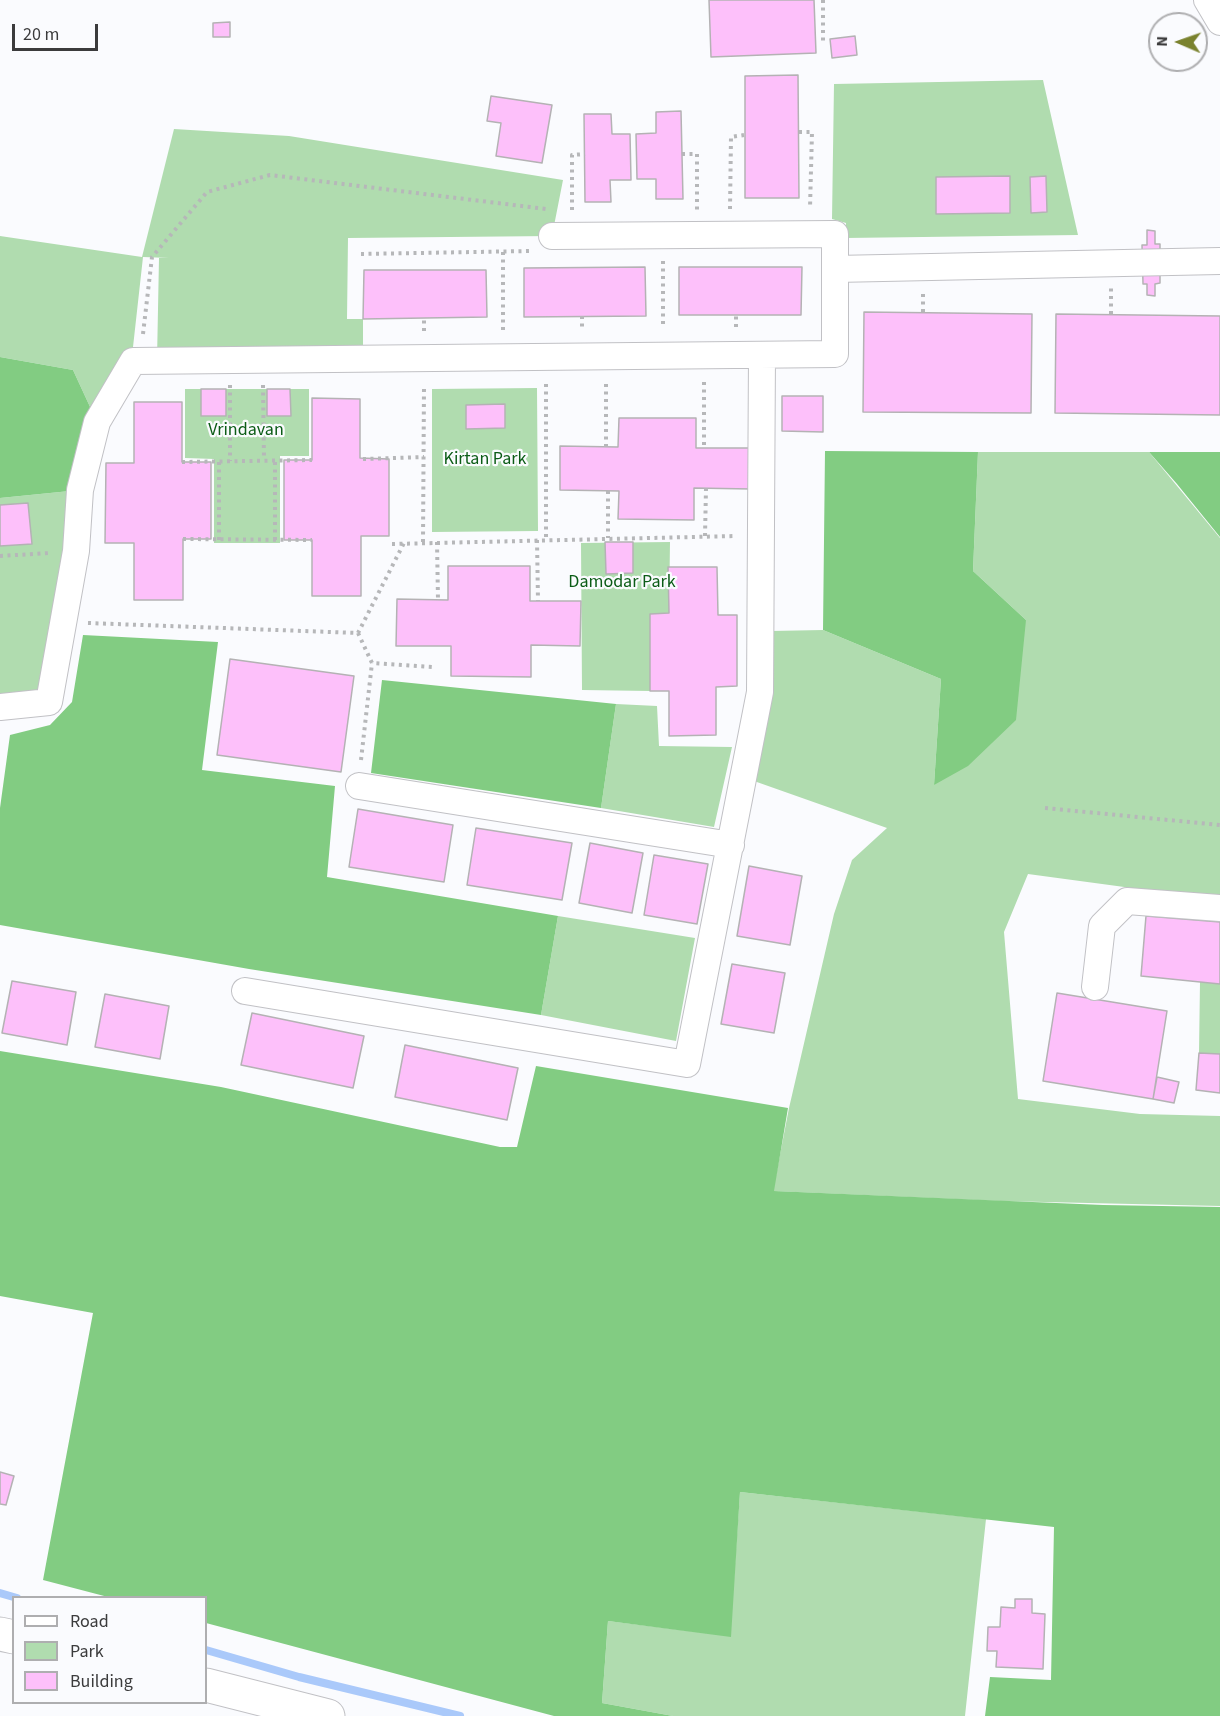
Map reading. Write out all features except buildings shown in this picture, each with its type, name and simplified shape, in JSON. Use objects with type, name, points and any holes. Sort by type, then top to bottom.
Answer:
[{"type":"street","points":[[1207,0],[1220,22]]},
{"type":"street","points":[[0,707],[49,702],[76,551],[80,490],[97,423],[133,361],[835,354],[835,234],[810,232],[552,236]]},
{"type":"street","points":[[835,269],[1220,261]]},
{"type":"street","points":[[244,990],[687,1064],[760,692],[762,355]]},
{"type":"street","points":[[359,786],[731,845]]},
{"type":"street","points":[[1095,987],[1102,926],[1127,901],[1220,908]]},
{"type":"street","points":[[207,1685],[328,1716]]},
{"type":"path","points":[[823,0],[823,42]]},
{"type":"path","points":[[799,132],[812,132],[810,232]]},
{"type":"path","points":[[730,234],[730,137],[744,135]]},
{"type":"path","points":[[561,210],[572,212],[572,155],[585,154]]},
{"type":"path","points":[[682,154],[697,154],[697,234]]},
{"type":"path","points":[[139,361],[152,257],[207,192],[270,176],[549,209]]},
{"type":"path","points":[[663,235],[663,338]]},
{"type":"path","points":[[361,254],[552,251],[552,236]]},
{"type":"path","points":[[503,252],[503,340]]},
{"type":"path","points":[[1111,281],[1111,314]]},
{"type":"path","points":[[923,284],[923,312]]},
{"type":"path","points":[[704,372],[704,448]]},
{"type":"path","points":[[546,374],[546,540]]},
{"type":"path","points":[[606,447],[607,374]]},
{"type":"path","points":[[423,542],[424,376]]},
{"type":"path","points":[[230,378],[230,461]]},
{"type":"path","points":[[263,378],[264,460]]},
{"type":"path","points":[[363,459],[424,457]]},
{"type":"path","points":[[274,540],[275,460]]},
{"type":"path","points":[[182,462],[312,460]]},
{"type":"path","points":[[219,461],[219,540]]},
{"type":"path","points":[[705,536],[706,488]]},
{"type":"path","points":[[608,491],[608,538]]},
{"type":"path","points":[[392,543],[761,535]]},
{"type":"path","points":[[183,539],[312,540]]},
{"type":"path","points":[[537,540],[538,601]]},
{"type":"path","points":[[437,542],[438,600]]},
{"type":"path","points":[[358,633],[404,543]]},
{"type":"path","points":[[0,556],[76,551]]},
{"type":"path","points":[[64,622],[358,633]]},
{"type":"path","points":[[358,633],[372,663],[359,786]]},
{"type":"path","points":[[372,663],[432,668]]},
{"type":"path","points":[[1045,808],[1220,825]]},
{"type":"green space","points":[[1043,80],[1078,235],[845,238],[846,223],[832,219],[834,84]]},
{"type":"green space","points":[[174,129],[289,136],[563,180],[552,236],[348,238],[347,319],[363,319],[363,359],[157,360],[159,258],[169,258],[143,257],[132,356],[97,422],[73,370],[0,357],[0,236],[142,257]]},
{"type":"green space","points":[[0,357],[73,370],[97,422],[80,490],[0,498]]},
{"type":"green space","name":"Kirtan Park","points":[[537,388],[538,531],[432,532],[432,389]]},
{"type":"green space","name":"Vrindavan","points":[[185,389],[309,389],[309,456],[280,456],[280,543],[214,543],[214,459],[185,458]]},
{"type":"green space","points":[[825,451],[978,452],[973,571],[1026,620],[1016,720],[968,766],[934,785],[941,679],[823,630]]},
{"type":"green space","points":[[978,452],[1149,452],[1220,538],[1220,898],[1028,874],[1004,932],[1018,1099],[1140,1114],[1220,1116],[1220,1206],[1001,1201],[773,1191],[789,1108],[834,914],[852,860],[887,828],[754,781],[771,631],[823,630],[941,679],[934,785],[1026,620],[973,571]]},
{"type":"green space","points":[[1149,452],[1220,452],[1220,537],[1177,484]]},
{"type":"green space","points":[[80,490],[50,697],[0,704],[0,498]]},
{"type":"green space","name":"Damodar Park","points":[[670,542],[669,613],[650,614],[650,691],[582,690],[581,543]]},
{"type":"green space","points":[[83,635],[218,642],[202,770],[335,786],[327,877],[558,916],[541,1015],[249,969],[0,925],[0,808],[10,735],[50,725],[72,702]]},
{"type":"green space","points":[[382,680],[616,704],[601,808],[371,773]]},
{"type":"green space","points":[[616,704],[657,706],[659,746],[732,747],[714,827],[601,808]]},
{"type":"green space","points":[[558,916],[695,938],[676,1041],[541,1015]]},
{"type":"green space","points":[[1200,982],[1220,984],[1220,1054],[1199,1053]]},
{"type":"green space","points":[[0,1051],[221,1087],[500,1147],[517,1147],[536,1066],[788,1108],[774,1191],[1103,1205],[1220,1207],[1220,1716],[985,1716],[990,1677],[1051,1680],[1054,1527],[740,1492],[731,1637],[608,1621],[602,1703],[673,1716],[554,1716],[207,1623],[207,1596],[104,1596],[43,1580],[93,1313],[0,1296]]},
{"type":"green space","points":[[740,1492],[986,1519],[965,1716],[673,1716],[602,1703],[608,1621],[730,1636]]},
{"type":"waterway","points":[[0,1593],[12,1597]]},
{"type":"waterway","points":[[207,1650],[299,1677],[460,1716]]}]
